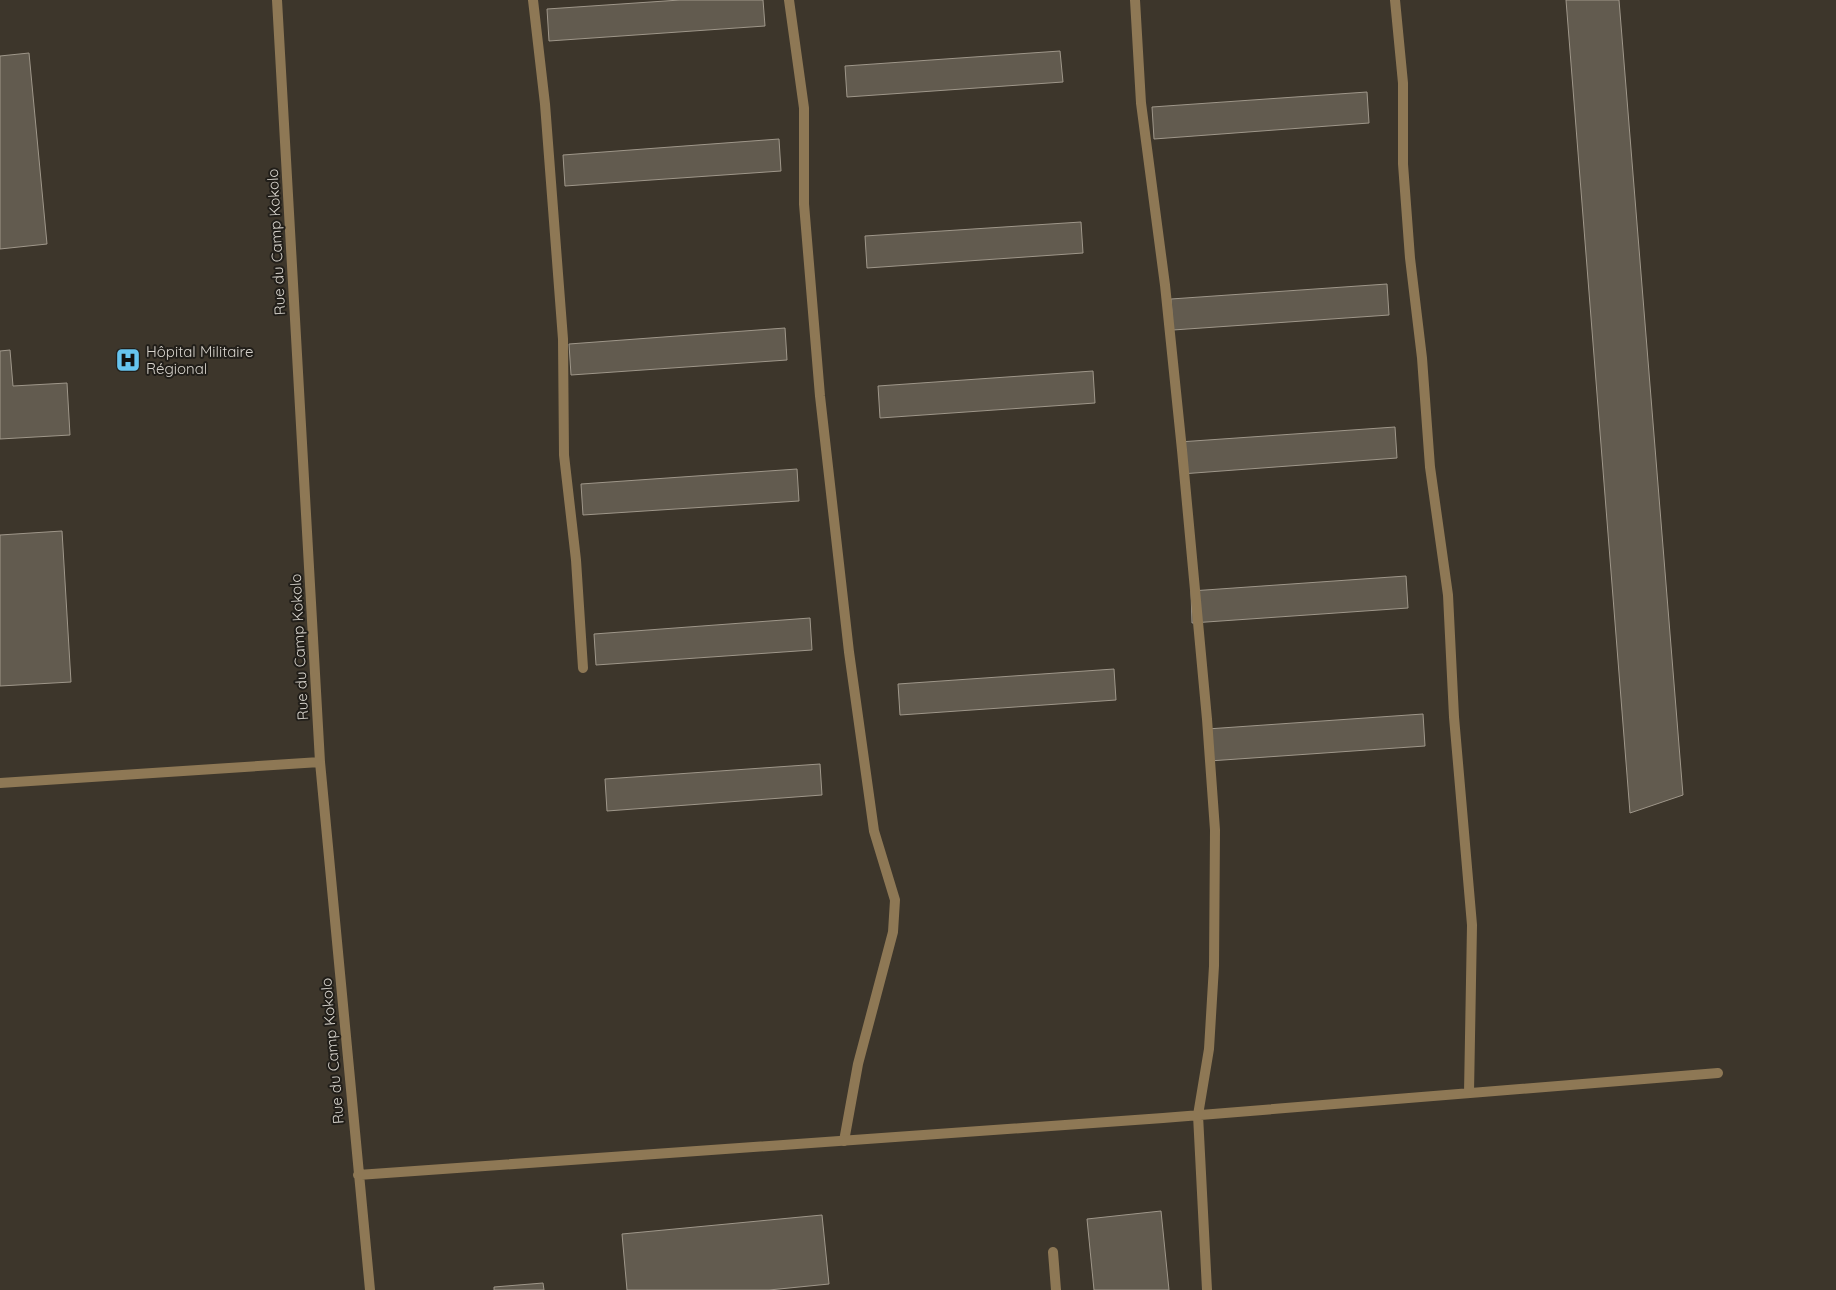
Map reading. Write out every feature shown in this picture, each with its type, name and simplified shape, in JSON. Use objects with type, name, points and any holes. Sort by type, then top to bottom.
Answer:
[{"type":"street","name":"Rue du Camp Kokolo","points":[[277,0],[320,762],[370,1290]]},
{"type":"street","points":[[533,0],[545,104],[563,339],[564,455],[576,560],[583,668]]},
{"type":"street","points":[[789,0],[804,108],[804,204],[820,396],[849,652],[874,831],[895,900],[893,932],[858,1064],[844,1141]]},
{"type":"street","points":[[1135,0],[1141,103],[1165,286],[1182,450],[1207,719],[1215,830],[1214,966],[1209,1049],[1198,1115],[1207,1290]]},
{"type":"street","points":[[1395,0],[1403,82],[1403,164],[1410,258],[1422,358],[1430,467],[1448,595],[1454,717],[1472,925],[1469,1093]]},
{"type":"street","points":[[0,783],[320,762]]},
{"type":"street","points":[[358,1175],[1198,1115],[1718,1073]]},
{"type":"street","points":[[1053,1252],[1056,1290]]},
{"type":"building","points":[[680,0],[763,0],[765,26],[549,41],[547,9]]},
{"type":"building","points":[[1566,0],[1619,0],[1683,795],[1630,813]]},
{"type":"building","points":[[1060,51],[1063,82],[847,97],[845,66]]},
{"type":"building","points":[[29,53],[47,244],[0,249],[0,56]]},
{"type":"building","points":[[1367,92],[1369,123],[1154,139],[1152,107]]},
{"type":"building","points":[[779,139],[781,171],[565,186],[563,155]]},
{"type":"building","points":[[1081,222],[1083,253],[867,268],[865,236]]},
{"type":"building","points":[[1387,284],[1389,315],[1173,330],[1171,299]]},
{"type":"building","points":[[785,328],[787,360],[571,375],[569,344]]},
{"type":"building","points":[[10,350],[13,386],[67,383],[70,435],[0,439],[0,351]]},
{"type":"building","points":[[1093,371],[1095,403],[880,418],[878,386]]},
{"type":"building","points":[[1395,427],[1397,458],[1181,474],[1179,442]]},
{"type":"building","points":[[797,469],[799,501],[583,515],[581,484]]},
{"type":"building","points":[[62,531],[71,682],[0,686],[0,535]]},
{"type":"building","points":[[1406,576],[1408,608],[1192,623],[1191,591]]},
{"type":"building","points":[[810,618],[812,650],[596,665],[594,634]]},
{"type":"building","points":[[1114,669],[1116,700],[900,715],[898,684]]},
{"type":"building","points":[[1423,714],[1425,746],[1209,761],[1207,729]]},
{"type":"building","points":[[820,764],[822,795],[607,811],[605,779]]},
{"type":"building","points":[[1161,1211],[1169,1290],[1094,1290],[1087,1219]]},
{"type":"building","points":[[822,1215],[829,1284],[769,1290],[627,1290],[622,1234]]},
{"type":"building","points":[[543,1283],[544,1290],[494,1290],[494,1287]]},
{"type":"place","name":"Hôpital Militaire Régional","points":[[128,360]]}]
